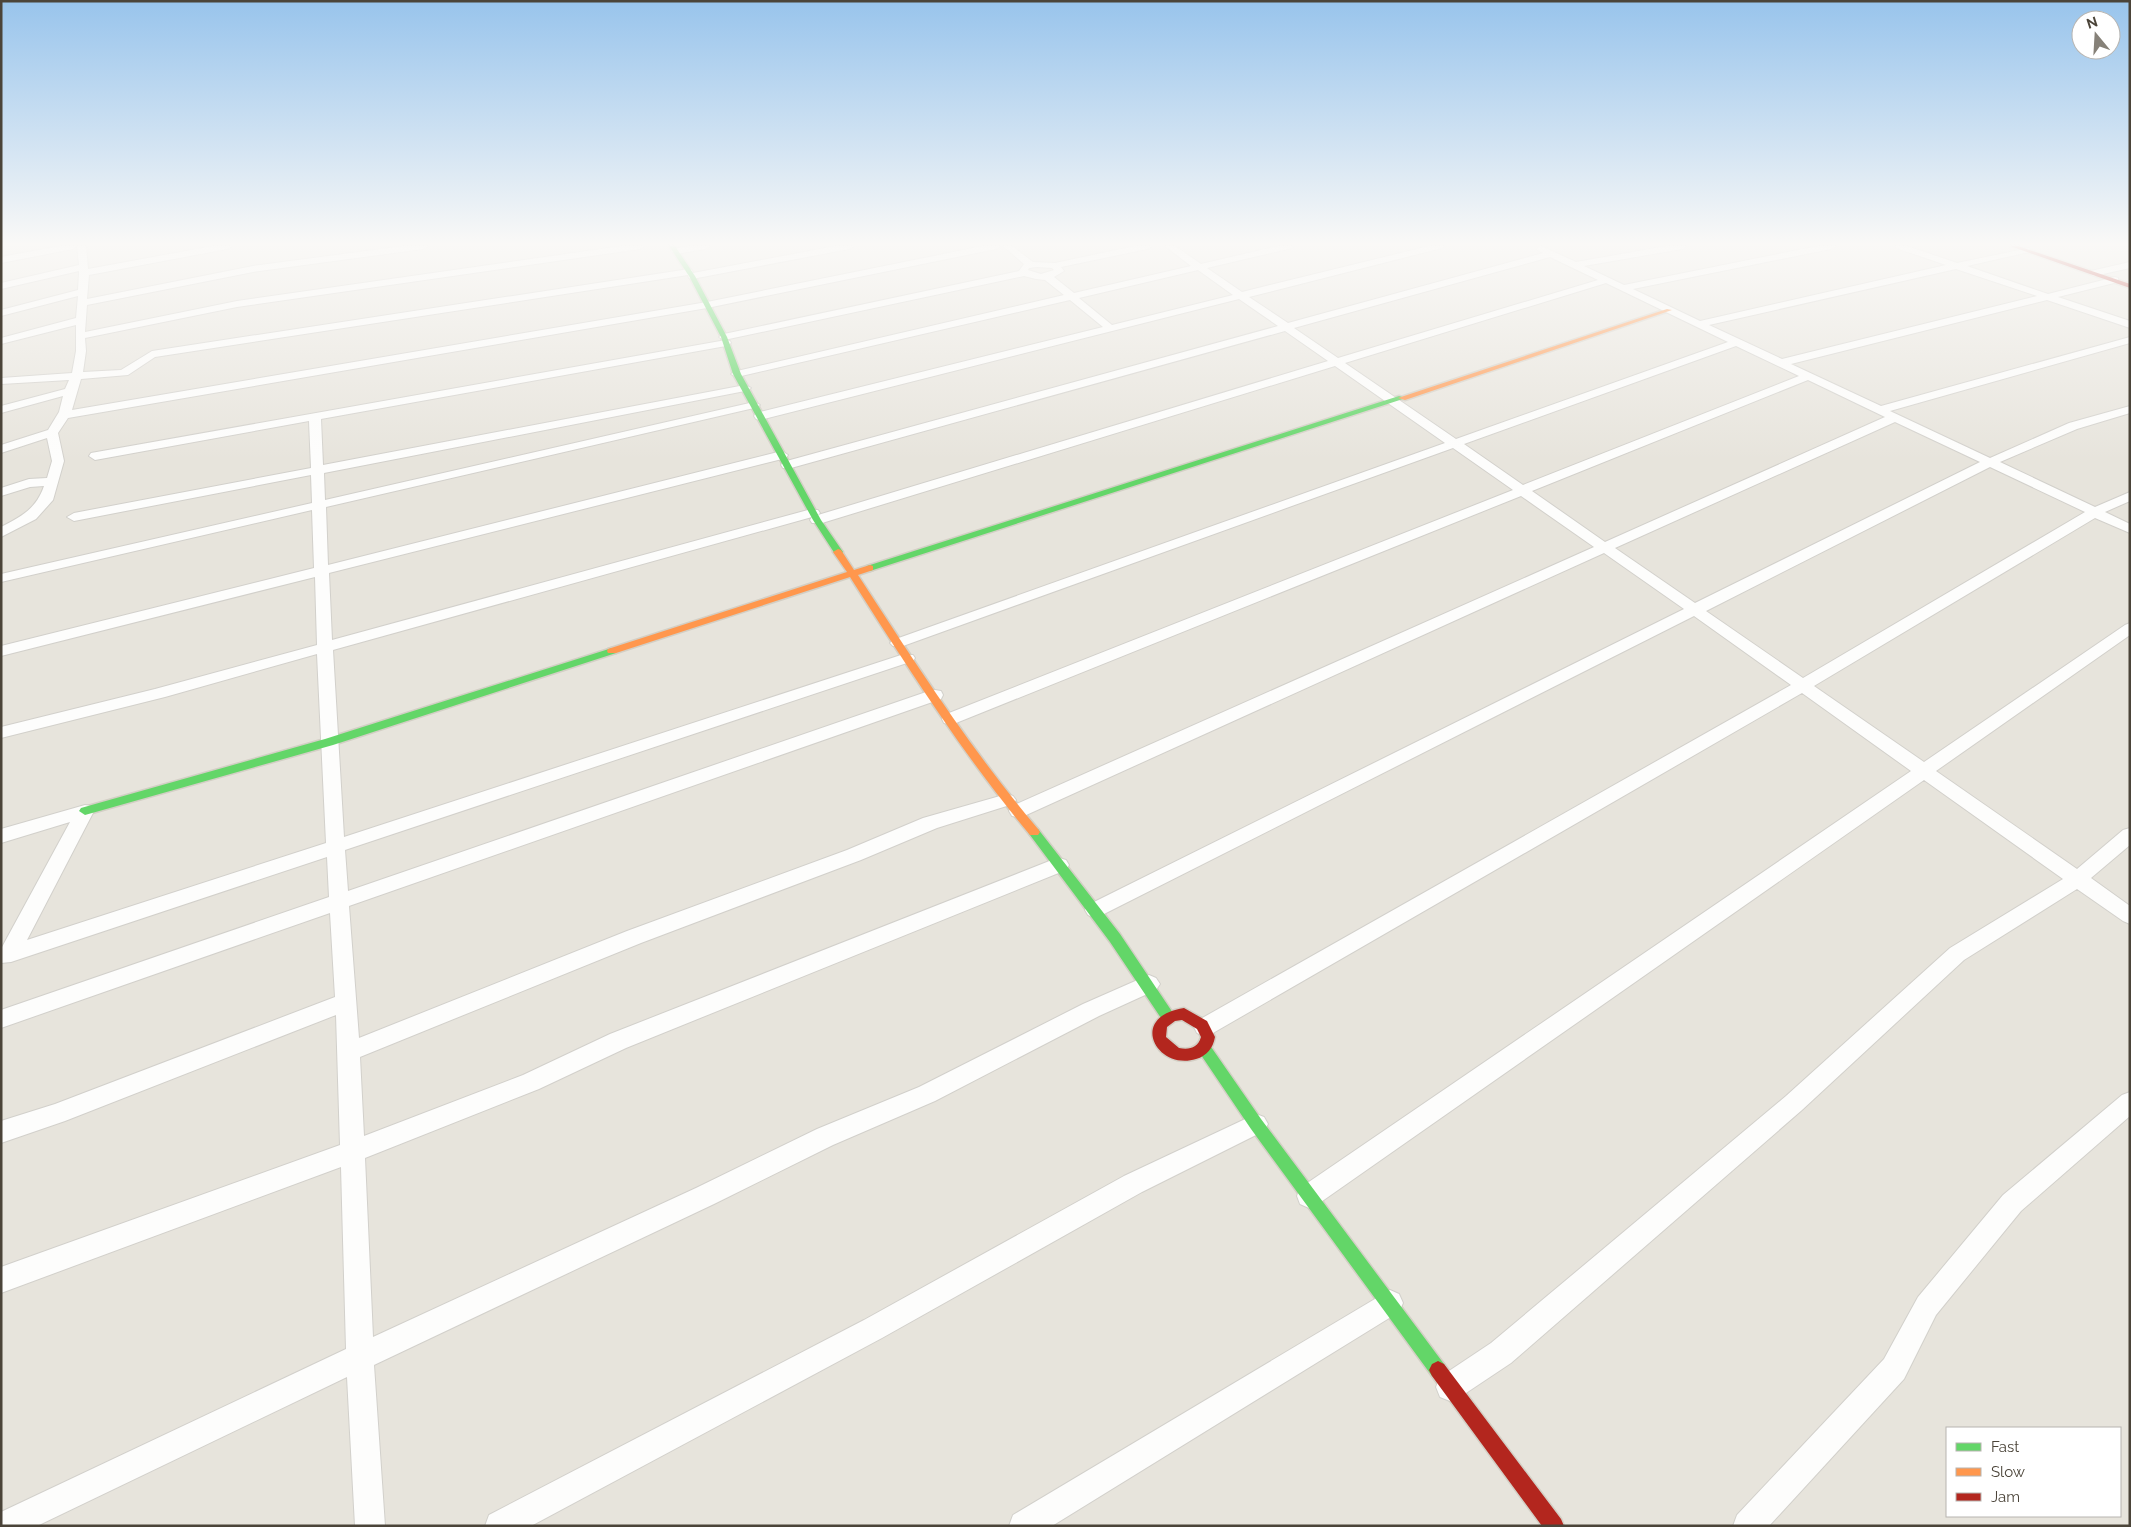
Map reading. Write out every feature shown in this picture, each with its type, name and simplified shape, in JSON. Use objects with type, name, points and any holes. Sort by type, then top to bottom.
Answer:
[{"type":"main road","points":[[712,317],[725,340],[737,374],[815,516],[950,719],[1013,806],[1095,910],[1149,984],[1168,1017]]},
{"type":"main road","points":[[85,811],[329,742],[1393,401],[1647,317]]},
{"type":"main road","points":[[1176,1015],[1193,1017],[1205,1027],[1207,1041],[1204,1048],[1190,1055],[1182,1055],[1166,1049],[1160,1043],[1159,1028],[1168,1017],[1176,1015]]},
{"type":"main road","points":[[1204,1048],[1256,1124],[1554,1526]]},
{"type":"street","points":[[80,336],[172,317]]},
{"type":"street","points":[[1,381],[124,373],[152,354],[397,317]]},
{"type":"street","points":[[63,415],[640,317]]},
{"type":"street","points":[[94,456],[725,340],[822,317]]},
{"type":"street","points":[[737,374],[981,317]]},
{"type":"street","points":[[1097,317],[1110,328]]},
{"type":"street","points":[[1,578],[319,505],[757,410],[1154,317]]},
{"type":"street","points":[[1272,317],[1695,610],[2130,916]]},
{"type":"street","points":[[1,651],[322,571],[785,460],[1321,317]]},
{"type":"street","points":[[1,733],[160,693],[612,567],[815,516],[1484,317]]},
{"type":"street","points":[[1685,317],[2130,529]]},
{"type":"street","points":[[1699,324],[1729,317]]},
{"type":"street","points":[[1780,363],[1962,317]]},
{"type":"street","points":[[2108,317],[2130,325]]},
{"type":"street","points":[[1,341],[81,320],[81,351],[77,375],[63,415],[52,433],[1,449]]},
{"type":"street","points":[[1879,410],[2130,340]]},
{"type":"street","points":[[6,956],[335,848],[903,650],[1454,444],[1737,342]]},
{"type":"street","points":[[950,719],[1809,376]]},
{"type":"street","points":[[74,517],[745,388]]},
{"type":"street","points":[[1,410],[70,392]]},
{"type":"street","points":[[1095,910],[1990,462],[2073,426],[2130,409]]},
{"type":"street","points":[[315,416],[329,742],[349,1052],[360,1357],[370,1526]]},
{"type":"street","points":[[349,1052],[634,937],[854,855],[930,824],[1013,806],[1604,548],[1895,417]]},
{"type":"street","points":[[1,533],[31,516],[46,500],[58,462],[52,433]]},
{"type":"street","points":[[1,492],[29,484],[51,481]]},
{"type":"street","points":[[1205,1027],[1802,686],[2095,512],[2130,496]]},
{"type":"street","points":[[1309,1196],[2130,628]]},
{"type":"street","points":[[1,1019],[935,695]]},
{"type":"street","points":[[6,956],[85,811]]},
{"type":"street","points":[[1,836],[85,811]]},
{"type":"street","points":[[1450,1387],[1501,1353],[1786,1109],[1957,954],[2077,880],[2130,835]]},
{"type":"street","points":[[1,1280],[352,1152],[531,1082],[618,1041],[1059,865]]},
{"type":"street","points":[[4,1526],[705,1196],[825,1136],[927,1094],[1091,1010],[1149,984]]},
{"type":"street","points":[[1,1132],[58,1114],[346,1002]]},
{"type":"street","points":[[1748,1526],[1894,1369],[1928,1306],[2012,1203],[2130,1102]]},
{"type":"street","points":[[500,1526],[874,1329],[1133,1184],[1256,1124]]},
{"type":"street","points":[[1024,1526],[1390,1303]]},
{"type":"shaded area","points":[[1,317],[2130,317],[2130,1526],[1,1526]]},
{"type":"traffic: fast","points":[[714,317],[724,337],[737,374],[817,520],[838,552]]},
{"type":"traffic: fast","points":[[870,568],[1402,398]]},
{"type":"traffic: fast","points":[[85,811],[329,742],[612,651]]},
{"type":"traffic: fast","points":[[1034,832],[1115,938],[1168,1017]]},
{"type":"traffic: fast","points":[[1204,1048],[1256,1124],[1438,1370]]},
{"type":"traffic: slow","points":[[1402,398],[1647,317]]},
{"type":"traffic: slow","points":[[838,552],[907,658],[1007,800],[1034,832]]},
{"type":"traffic: slow","points":[[612,651],[870,568]]},
{"type":"traffic: jam","points":[[1184,1014],[1202,1025],[1208,1037],[1206,1045],[1194,1054],[1176,1054],[1169,1050],[1159,1037],[1159,1030],[1162,1024],[1169,1018],[1184,1014]]},
{"type":"traffic: jam","points":[[1438,1370],[1554,1526]]}]
